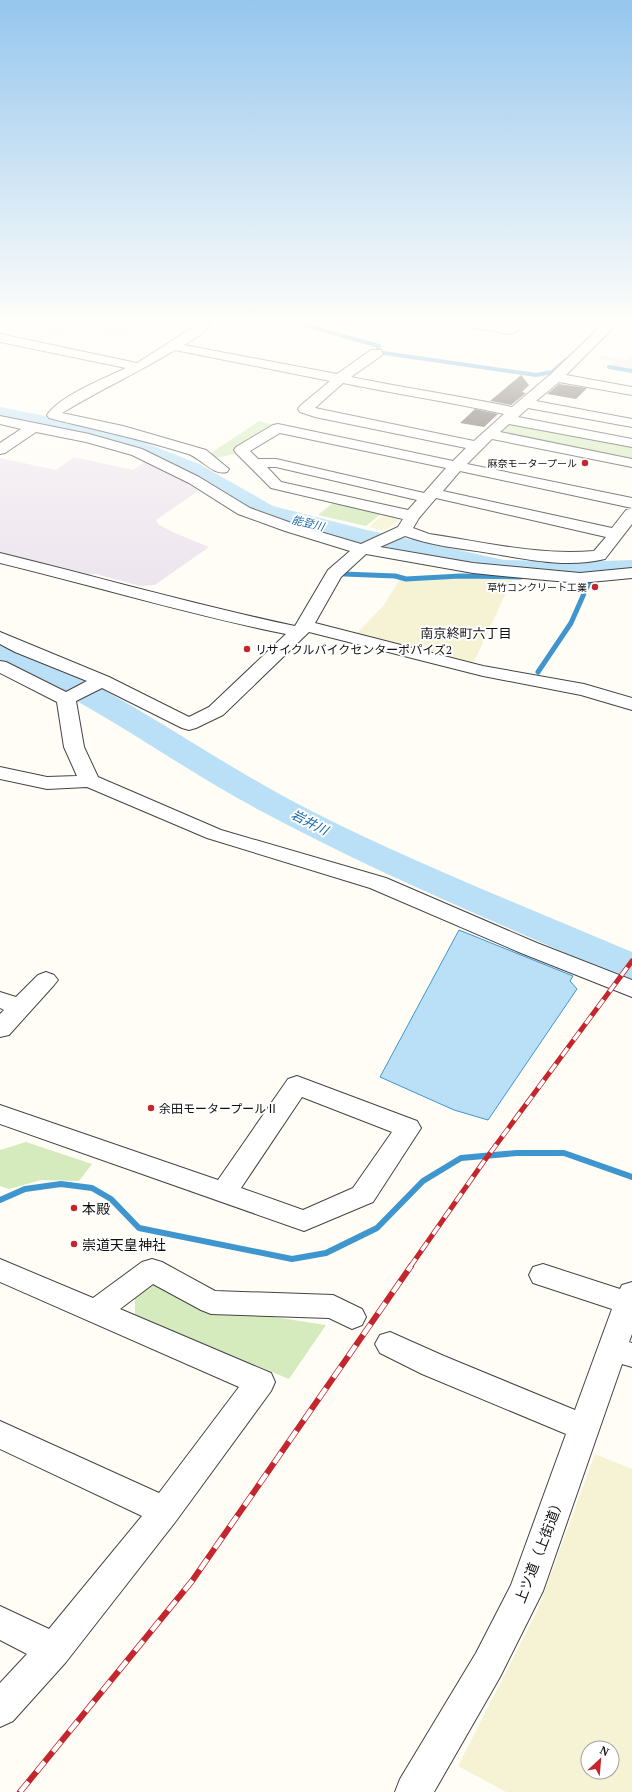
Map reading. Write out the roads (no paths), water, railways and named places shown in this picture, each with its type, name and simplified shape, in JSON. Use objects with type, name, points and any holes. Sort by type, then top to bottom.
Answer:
[{"type":"street","points":[[61,408],[57,410],[54,415],[118,429],[187,448],[201,453],[222,469]]},
{"type":"street","points":[[307,408],[305,409],[316,413],[477,446]]},
{"type":"street","points":[[484,408],[510,416],[632,444]]},
{"type":"street","points":[[0,637],[21,648],[190,724],[216,711],[302,629],[334,574],[365,548],[403,527],[457,465],[489,434],[520,408]]},
{"type":"street","points":[[551,408],[632,423]]},
{"type":"street","points":[[0,420],[89,438],[137,452],[194,480],[244,511],[291,528],[365,548],[473,568],[542,575],[580,578],[632,573]]},
{"type":"street","points":[[0,450],[33,427]]},
{"type":"street","points":[[632,503],[278,428],[241,450],[276,485],[403,527],[426,538],[537,556],[574,558],[599,556],[632,513]]},
{"type":"street","points":[[489,434],[632,463]]},
{"type":"street","points":[[253,463],[276,463],[615,534]]},
{"type":"street","points":[[0,558],[106,584],[227,617],[302,629],[483,671],[584,690],[632,704]]},
{"type":"street","points":[[0,666],[69,698]]},
{"type":"street","points":[[69,698],[100,683]]},
{"type":"street","points":[[69,698],[74,747],[90,781]]},
{"type":"street","points":[[4,778],[47,783],[90,781],[214,834],[378,883],[530,948],[632,989]]},
{"type":"street","points":[[0,1029],[10,1003],[46,980]]},
{"type":"street","points":[[0,1114],[304,1221],[363,1195],[408,1128],[297,1085],[224,1192]]},
{"type":"street","points":[[0,1270],[260,1382],[165,1511],[54,1650],[0,1708]]},
{"type":"street","points":[[96,1311],[152,1270],[211,1302],[333,1307],[352,1317]]},
{"type":"street","points":[[543,1274],[631,1300]]},
{"type":"street","name":"上ツ道（上街道）","points":[[420,1790],[488,1665],[526,1591],[584,1427],[622,1352],[631,1300]]},
{"type":"street","points":[[390,1344],[434,1365],[584,1427]]},
{"type":"street","points":[[0,1434],[165,1511]]},
{"type":"street","points":[[0,1622],[54,1650]]},
{"type":"water","points":[[459,930],[573,976],[570,981],[577,989],[488,1120],[454,1110],[380,1077]]},
{"type":"waterway","name":"能登川","points":[[0,414],[86,431],[134,447],[190,469],[264,512],[366,538],[504,568],[575,570],[632,568]]},
{"type":"waterway","points":[[344,574],[395,576],[406,579],[460,576],[521,577]]},
{"type":"waterway","points":[[538,672],[571,623],[590,580],[595,579]]},
{"type":"waterway","name":"岩井川","points":[[0,653],[36,668],[106,704],[239,785],[317,826],[406,868],[632,967]]},
{"type":"waterway","points":[[0,1200],[25,1189],[61,1184],[92,1188],[111,1199],[139,1228],[292,1259],[326,1253],[377,1228],[423,1181],[461,1158],[517,1153],[564,1153],[632,1177]]},
{"type":"railway","points":[[410,1267],[482,1164],[632,961]]},
{"type":"railway","points":[[20,1792],[192,1581],[411,1266]]},
{"type":"place","name":"麻奈モータープール","points":[[585,463]]},
{"type":"place","name":"草竹コンクリート工業","points":[[595,587]]},
{"type":"place","name":"リサイクルバイクセンターポパイズ2","points":[[247,649]]},
{"type":"place","name":"余田モータープールⅡ","points":[[151,1108]]},
{"type":"place","name":"本殿","points":[[74,1208]]},
{"type":"place","name":"崇道天皇神社","points":[[74,1244]]},
{"type":"district","name":"南京終町六丁目","points":[[466,633]]}]
